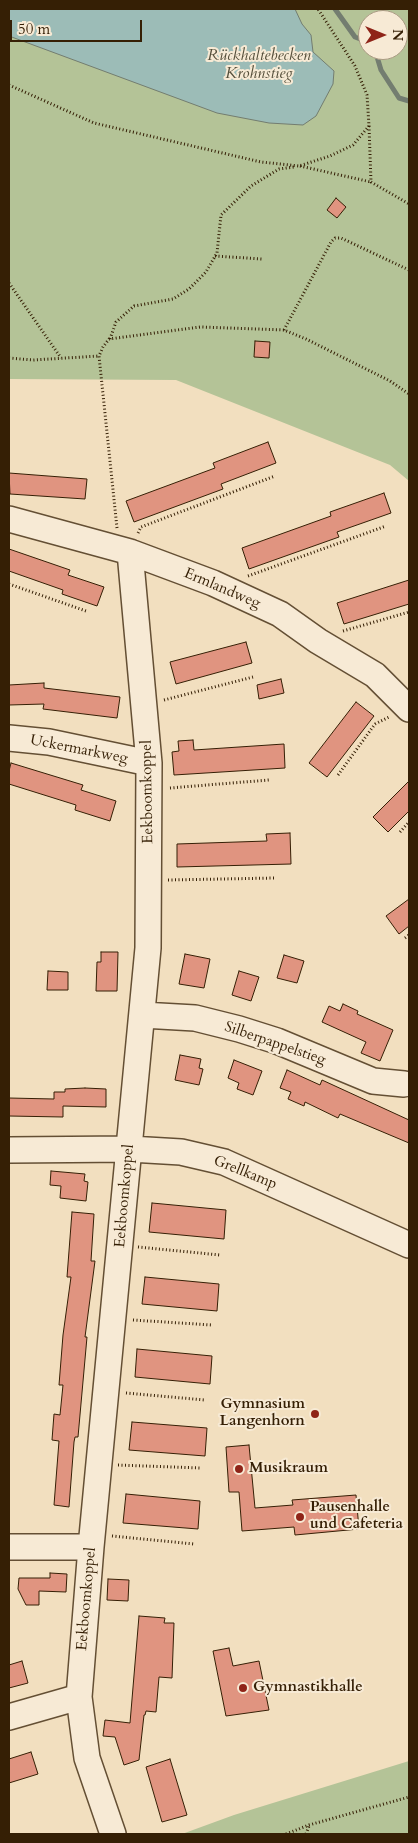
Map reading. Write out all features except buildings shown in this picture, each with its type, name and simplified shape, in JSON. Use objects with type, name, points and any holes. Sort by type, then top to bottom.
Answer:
[{"type":"street","name":"Ermlandweg","points":[[9,519],[130,552],[223,588],[280,614],[318,640],[376,675],[408,708]]},
{"type":"street","name":"Eekboomkoppel","points":[[113,1834],[87,1758],[79,1697],[91,1541],[148,948],[150,873],[149,763],[130,552]]},
{"type":"street","name":"Uckermarkweg","points":[[9,738],[49,742],[149,763]]},
{"type":"street","name":"Silberpappelstieg","points":[[142,1015],[195,1018],[239,1029],[277,1041],[372,1081],[404,1084]]},
{"type":"street","name":"Grellkamp","points":[[9,1150],[130,1149],[181,1152],[224,1162],[409,1245]]},
{"type":"street","points":[[9,1548],[91,1541]]},
{"type":"street","points":[[9,1717],[79,1697]]},
{"type":"path","points":[[318,9],[355,66],[367,95],[371,182]]},
{"type":"path","points":[[9,85],[94,123],[261,162],[299,166],[371,182],[409,204]]},
{"type":"path","points":[[130,552],[117,530],[99,356],[109,340],[116,322],[134,306],[173,299],[189,289],[206,272],[217,253],[221,215],[251,186],[279,169],[299,166],[330,156],[353,145],[369,126]]},
{"type":"path","points":[[284,330],[331,242],[336,238],[341,238],[409,270]]},
{"type":"path","points":[[215,256],[262,259]]},
{"type":"path","points":[[9,283],[61,358]]},
{"type":"path","points":[[109,340],[200,327],[284,330],[390,381],[409,394]]},
{"type":"path","points":[[9,358],[33,360],[99,356]]},
{"type":"path","points":[[130,552],[141,527],[275,476]]},
{"type":"path","points":[[223,588],[245,577],[386,526]]},
{"type":"path","points":[[9,584],[86,611]]},
{"type":"path","points":[[318,640],[409,612]]},
{"type":"path","points":[[144,706],[253,677]]},
{"type":"path","points":[[338,775],[376,724],[408,708]]},
{"type":"path","points":[[150,789],[269,780]]},
{"type":"path","points":[[400,832],[409,822]]},
{"type":"path","points":[[150,873],[164,880],[275,878]]},
{"type":"path","points":[[405,938],[409,934]]},
{"type":"path","points":[[120,1245],[220,1255]]},
{"type":"path","points":[[113,1319],[212,1325]]},
{"type":"path","points":[[106,1391],[205,1400]]},
{"type":"path","points":[[99,1464],[200,1468]]},
{"type":"path","points":[[91,1541],[194,1544]]},
{"type":"path","points":[[286,1834],[309,1825],[409,1796]]},
{"type":"path","points":[[306,1834],[309,1825]]},
{"type":"green space","points":[[9,9],[409,9],[409,481],[390,465],[176,380],[9,379]]},
{"type":"green space","points":[[409,1761],[409,1834],[182,1834],[234,1815]]},
{"type":"water","name":"Rückhaltebecken Krohnstieg","points":[[9,9],[295,9],[302,24],[311,35],[313,52],[334,71],[333,84],[316,116],[303,125],[269,123],[217,113],[9,36]]},
{"type":"waterway","points":[[335,9],[355,37],[358,38]]},
{"type":"waterway","points":[[378,60],[381,70],[399,98],[409,101]]},
{"type":"place","name":"Gymnasium Langenhorn","points":[[315,1414]]},
{"type":"place","name":"Musikraum","points":[[239,1469]]},
{"type":"place","name":"Pausenhalle und Cafeteria","points":[[300,1517]]},
{"type":"place","name":"Gymnastikhalle","points":[[243,1688]]}]
